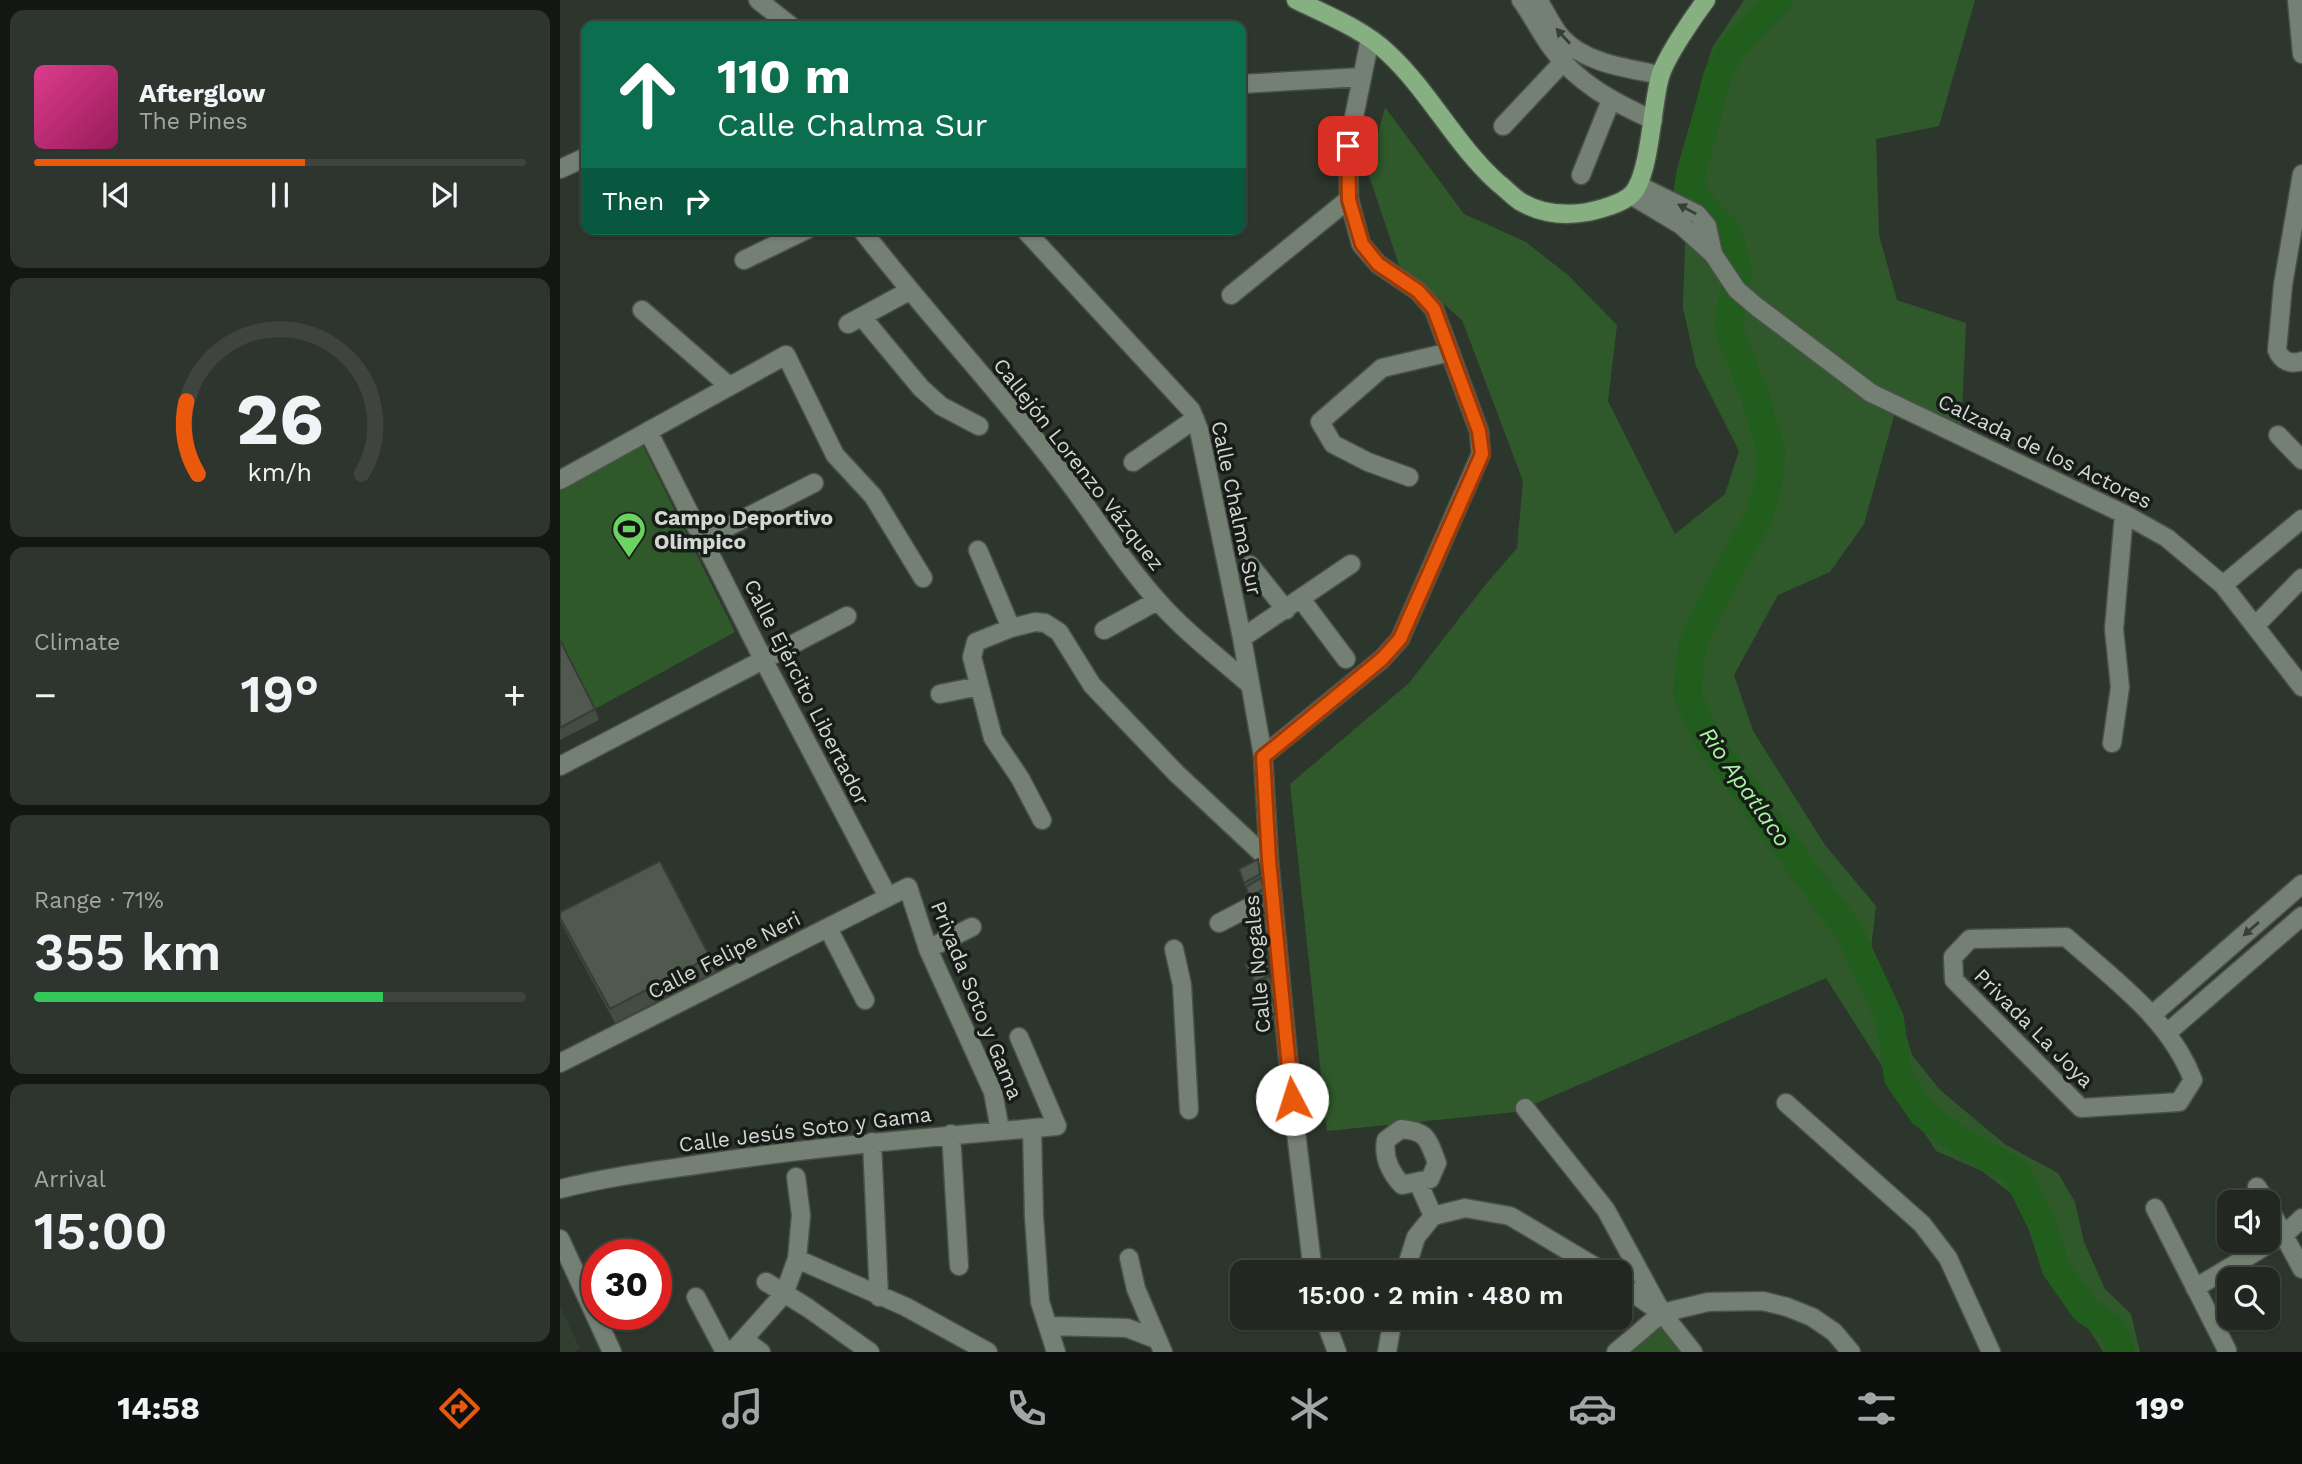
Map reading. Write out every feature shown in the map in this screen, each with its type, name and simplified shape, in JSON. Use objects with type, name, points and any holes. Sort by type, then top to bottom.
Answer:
[{"type":"main road","points":[[1296,0],[1337,19],[1389,54],[1481,167],[1519,201],[1545,212],[1573,214],[1607,207],[1635,190],[1653,120],[1660,75],[1706,0]]},
{"type":"street","points":[[758,0],[779,21]]},
{"type":"street","points":[[1521,0],[1544,38],[1563,62],[1592,88],[1653,120]]},
{"type":"street","points":[[1538,0],[1562,38],[1592,58],[1660,75]]},
{"type":"street","points":[[2297,0],[2302,54]]},
{"type":"street","points":[[1263,757],[1382,659],[1400,639],[1482,454],[1479,431],[1434,309],[1418,291],[1378,264],[1362,244],[1349,200],[1348,146],[1370,39]]},
{"type":"street","points":[[1503,126],[1563,62]]},
{"type":"street","points":[[1592,88],[1609,64]]},
{"type":"street","points":[[1246,84],[1362,77]]},
{"type":"street","points":[[1581,175],[1611,100]]},
{"type":"street","points":[[560,169],[581,159]]},
{"type":"street","points":[[2302,174],[2283,285],[2277,350],[2279,356],[2287,361],[2302,361]]},
{"type":"street","name":"Calzada de los Actores","points":[[1635,190],[1697,214],[1707,226],[1713,254],[1737,290],[1871,393],[2124,514],[2167,538],[2223,585],[2302,687]]},
{"type":"street","points":[[1231,295],[1349,200]]},
{"type":"street","points":[[744,260],[796,235]]},
{"type":"street","name":"Callejón Lorenzo Vázquez","points":[[866,235],[909,291],[1058,468],[1117,551],[1157,601],[1192,635],[1248,682]]},
{"type":"street","name":"Calle Chalma Sur","points":[[1030,235],[1191,410],[1195,419],[1242,638],[1263,757],[1269,860]]},
{"type":"street","points":[[909,291],[855,321],[941,406],[979,426]]},
{"type":"street","points":[[642,310],[729,386]]},
{"type":"street","points":[[1409,477],[1368,462],[1333,444],[1320,422],[1382,368],[1450,352]]},
{"type":"street","points":[[561,477],[786,355],[835,455],[873,496],[923,578]]},
{"type":"street","points":[[1133,462],[1195,419]]},
{"type":"street","name":"Calle Ejército Libertador","points":[[648,431],[763,659],[888,897]]},
{"type":"street","points":[[2278,435],[2302,460]]},
{"type":"street","points":[[704,539],[814,482]]},
{"type":"street","points":[[2112,743],[2120,687],[2114,629],[2124,514]]},
{"type":"street","points":[[2223,585],[2302,519]]},
{"type":"street","points":[[978,550],[1011,628]]},
{"type":"street","points":[[1242,638],[1351,564]]},
{"type":"street","points":[[1250,565],[1294,604],[1346,659]]},
{"type":"street","points":[[2255,626],[2302,578]]},
{"type":"street","points":[[1104,630],[1157,601]]},
{"type":"street","points":[[560,766],[847,616]]},
{"type":"street","points":[[1042,820],[1020,778],[993,738],[972,657],[976,642],[1035,622],[1045,623],[1059,632],[1092,685],[1176,773],[1269,860]]},
{"type":"street","points":[[940,694],[979,686]]},
{"type":"street","name":"Calle Nogales","points":[[1269,860],[1292,1099],[1312,1260]]},
{"type":"street","points":[[2152,1015],[2302,884]]},
{"type":"street","name":"Calle Felipe Neri","points":[[560,1063],[908,887]]},
{"type":"street","name":"Privada Soto y Gama","points":[[908,887],[928,948],[993,1092],[1000,1130]]},
{"type":"street","points":[[1219,923],[1273,895]]},
{"type":"street","points":[[2167,1033],[2302,916]]},
{"type":"street","points":[[928,948],[972,927]]},
{"type":"street","points":[[828,928],[866,1000]]},
{"type":"street","name":"Privada La Joya","points":[[2066,937],[2152,1015],[2167,1033],[2184,1056],[2193,1080],[2179,1102],[2081,1108],[1954,980],[1953,957],[1970,939],[2066,937]]},
{"type":"street","points":[[1174,949],[1182,985],[1189,1110]]},
{"type":"street","name":"Calle Jesús Soto y Gama","points":[[560,1189],[594,1180],[791,1150],[1057,1126],[1019,1037]]},
{"type":"street","points":[[1786,1103],[1922,1224],[1948,1258],[1991,1352]]},
{"type":"street","points":[[1525,1108],[1606,1210],[1662,1313],[1693,1352]]},
{"type":"street","points":[[1032,1129],[1040,1302],[1056,1352]]},
{"type":"street","points":[[951,1134],[959,1266]]},
{"type":"street","points":[[872,1143],[879,1297]]},
{"type":"street","points":[[761,1352],[738,1346],[784,1294],[797,1259],[802,1215],[796,1178]]},
{"type":"street","points":[[1418,1182],[1433,1216]]},
{"type":"street","points":[[1409,1260],[1416,1237],[1433,1216],[1465,1208],[1510,1216],[1584,1260]]},
{"type":"street","points":[[2155,1208],[2227,1350]]},
{"type":"street","points":[[2195,1288],[2284,1235],[2302,1217]]},
{"type":"street","points":[[2280,1228],[2302,1269]]},
{"type":"street","points":[[560,1240],[612,1352]]},
{"type":"street","points":[[1129,1258],[1136,1289],[1159,1345]]},
{"type":"street","points":[[797,1259],[906,1307],[988,1352]]},
{"type":"street","points":[[765,1282],[808,1308],[870,1352]]},
{"type":"street","points":[[1632,1292],[1662,1313]]},
{"type":"street","points":[[696,1297],[726,1352]]},
{"type":"street","points":[[1616,1352],[1662,1313],[1708,1302],[1763,1301],[1812,1317],[1834,1332],[1851,1352]]},
{"type":"street","points":[[1048,1326],[1127,1328],[1159,1345]]},
{"type":"street","points":[[1329,1330],[1337,1352]]},
{"type":"street","points":[[1387,1352],[1391,1330]]},
{"type":"shaded area","points":[[560,1307],[580,1348],[573,1352],[560,1352]]},
{"type":"green space","points":[[1744,0],[1975,0],[1939,126],[1876,139],[1879,235],[1897,300],[1966,323],[1961,432],[1897,405],[1864,524],[1830,572],[1778,595],[1734,675],[1753,731],[1825,845],[1876,906],[1871,949],[1892,990],[1912,1055],[1940,1090],[2006,1145],[2058,1173],[2075,1202],[2084,1242],[2105,1289],[2131,1314],[2140,1352],[2103,1352],[2042,1252],[2017,1198],[1982,1171],[1936,1151],[1826,978],[1516,1112],[1327,1131],[1290,784],[1409,683],[1517,548],[1523,481],[1462,320],[1399,265],[1368,173],[1385,107],[1464,214],[1526,242],[1569,276],[1617,325],[1608,401],[1675,534],[1725,494],[1739,451],[1696,366],[1683,308],[1686,214],[1672,202],[1677,169],[1712,48]]},
{"type":"green space","name":"Campo Deportivo Olimpico","points":[[643,446],[735,632],[595,709],[560,642],[560,486]]},
{"type":"green space","points":[[1664,1322],[1684,1352],[1626,1352]]},
{"type":"building","points":[[560,640],[595,709],[560,728]]},
{"type":"building","points":[[1258,859],[1260,874],[1244,883],[1239,869]]},
{"type":"building","points":[[660,861],[710,957],[610,1009],[560,918],[560,912]]},
{"type":"building","points":[[1261,878],[1264,889],[1249,897],[1246,887]]},
{"type":"building","points":[[1265,894],[1266,912],[1251,917],[1246,902]]},
{"type":"building","points":[[1268,951],[1269,976],[1255,982],[1245,965]]},
{"type":"building","points":[[1273,999],[1276,1013],[1266,1018],[1260,1007]]},
{"type":"waterway","name":"Rio Apatlaco","points":[[1778,0],[1730,50],[1717,77],[1689,183],[1703,206],[1727,232],[1738,270],[1728,327],[1755,396],[1771,451],[1770,476],[1760,514],[1707,612],[1692,648],[1687,694],[1708,740],[1850,933],[1890,1019],[1898,1078],[1923,1114],[1960,1141],[2016,1172],[2042,1225],[2056,1269],[2085,1310],[2112,1328],[2121,1352]]},
{"type":"place","name":"Campo Deportivo Olimpico","points":[[629,559]]},
{"type":"route","points":[[1292,1099],[1269,860],[1263,757],[1382,659],[1400,639],[1482,454],[1479,431],[1434,309],[1418,291],[1378,264],[1362,244],[1349,200],[1348,146]]}]
